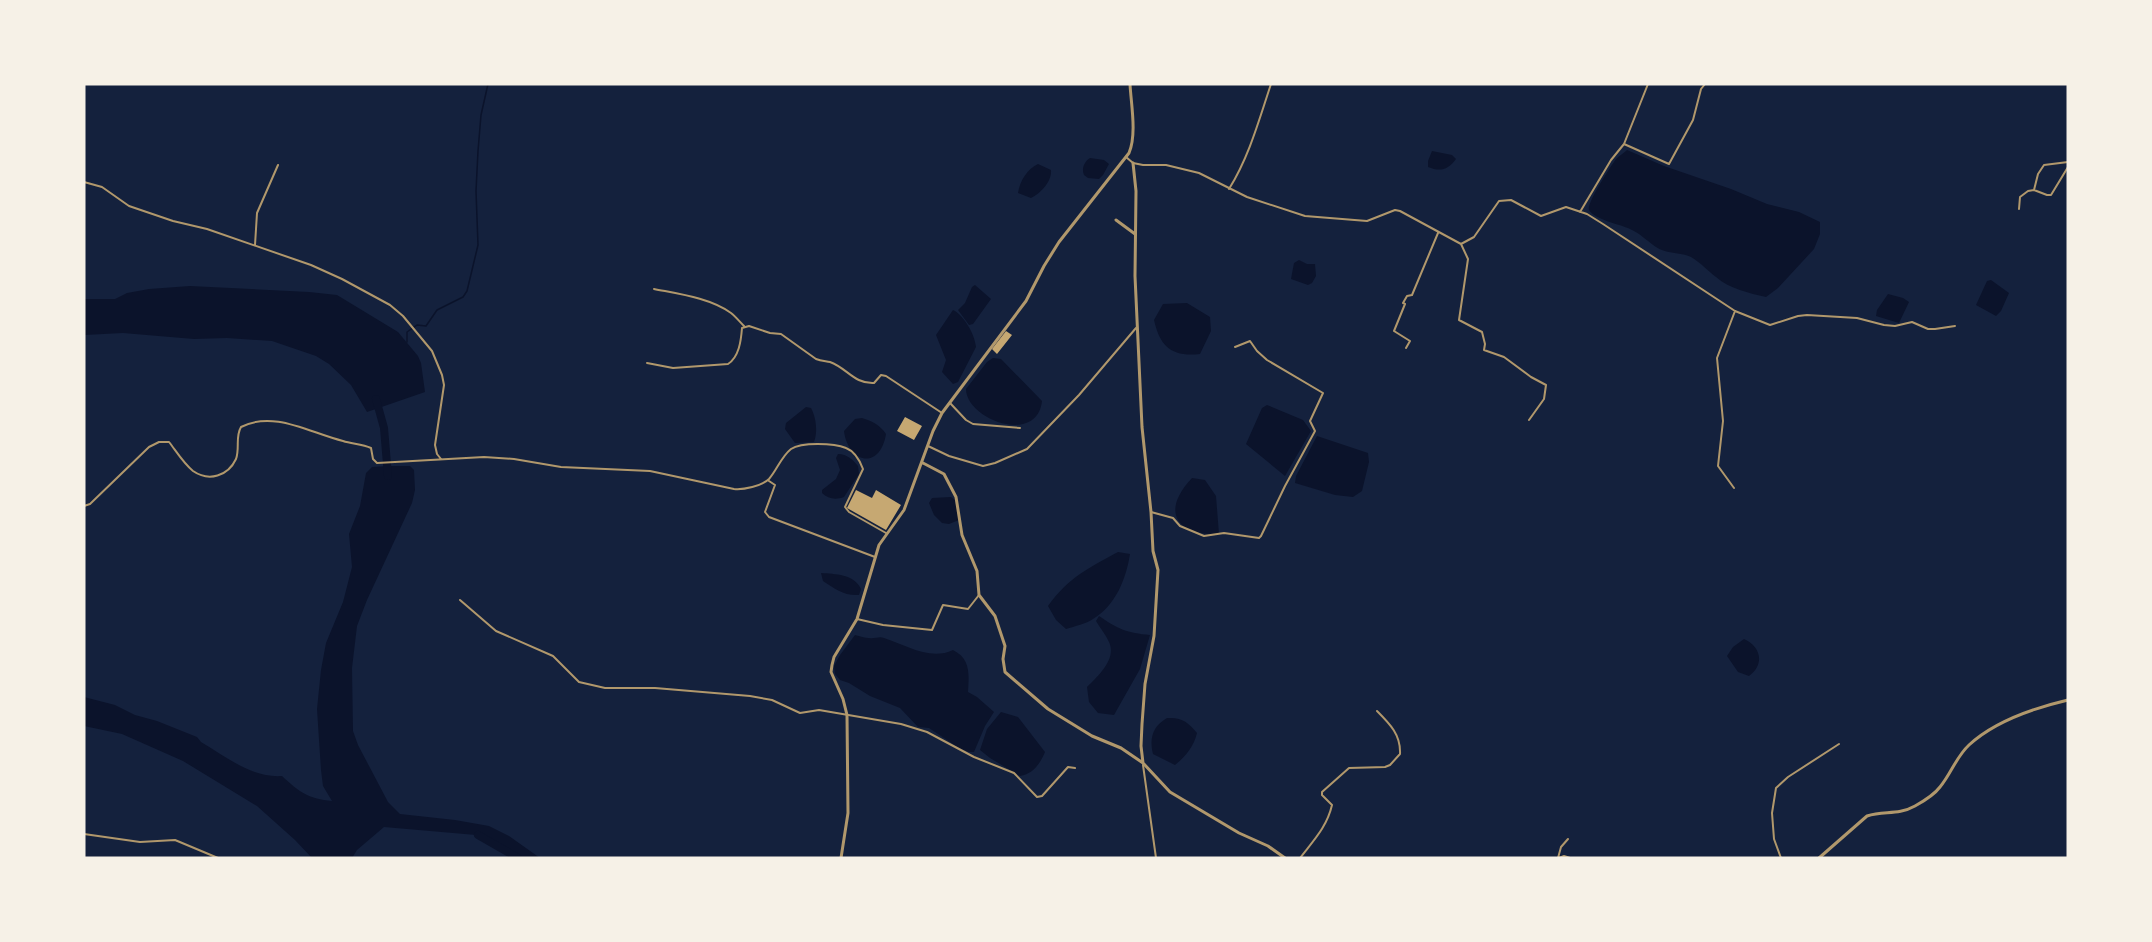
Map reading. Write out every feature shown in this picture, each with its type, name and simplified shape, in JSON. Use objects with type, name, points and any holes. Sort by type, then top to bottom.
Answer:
[{"type":"street","points":[[841,858],[848,813],[848,716],[831,672],[834,657],[857,619],[879,545],[904,510],[942,413],[1026,301],[1059,242],[1126,158],[1131,147],[1130,84]]},
{"type":"street","points":[[1228,189],[1238,174],[1247,153],[1266,104],[1271,84]]},
{"type":"street","points":[[1580,212],[1623,144],[1648,84]]},
{"type":"street","points":[[1623,144],[1669,164],[1693,120],[1701,89],[1705,84]]},
{"type":"street","points":[[1126,158],[1133,163],[1166,165],[1199,173],[1247,197],[1305,216],[1367,221],[1395,210],[1461,244],[1468,259],[1459,320],[1482,332],[1484,350],[1504,357],[1546,385],[1544,399],[1529,420]]},
{"type":"street","points":[[2034,190],[2038,174],[2044,165],[2068,162]]},
{"type":"street","points":[[1133,163],[1136,191],[1137,327],[1142,428],[1153,551],[1158,570],[1154,636],[1145,684],[1141,746],[1156,858]]},
{"type":"street","points":[[255,245],[257,213],[278,165]]},
{"type":"street","points":[[2019,209],[2020,197],[2028,191],[2034,190],[2051,195],[2068,167]]},
{"type":"street","points":[[84,182],[102,187],[129,206],[255,245],[324,271],[377,297],[403,316],[435,356],[442,375],[444,385],[435,445],[437,454],[442,459]]},
{"type":"street","points":[[1461,244],[1474,237],[1499,201],[1511,200],[1541,216],[1566,207],[1612,230],[1735,311],[1770,324],[1807,315],[1857,318],[1895,326],[1912,322],[1928,329],[1955,326]]},
{"type":"street","points":[[1116,220],[1135,234]]},
{"type":"street","points":[[1406,348],[1410,341],[1394,331],[1405,304],[1403,303],[1407,296],[1412,295],[1438,233]]},
{"type":"street","points":[[654,289],[686,295],[713,304],[730,313],[744,326],[781,334],[816,359],[829,362],[859,381],[873,382],[880,375],[886,376],[942,413]]},
{"type":"street","points":[[1734,488],[1718,466],[1723,421],[1717,358],[1735,311]]},
{"type":"street","points":[[647,363],[674,368],[728,364],[733,362],[739,348],[744,326]]},
{"type":"street","points":[[928,446],[943,454],[983,466],[1028,449],[1079,396],[1137,327]]},
{"type":"street","points":[[1151,512],[1173,518],[1180,526],[1204,536],[1224,533],[1259,538],[1315,431],[1310,421],[1323,393],[1266,360],[1250,341],[1235,347]]},
{"type":"street","points":[[950,403],[973,424],[1020,428]]},
{"type":"street","points":[[84,506],[90,504],[149,447],[159,442],[169,442],[192,470],[208,476],[221,476],[235,460],[238,451],[239,429],[247,424],[276,421],[344,442],[367,446],[372,450],[375,462],[385,464],[442,459],[514,459],[561,467],[650,471],[742,490],[768,481],[786,454],[794,448],[816,444],[847,448],[863,469],[845,507],[849,512],[886,533]]},
{"type":"street","points":[[922,462],[944,474],[956,497],[962,535],[977,571],[979,595],[998,622],[1005,646],[1003,667],[1014,681],[1048,709],[1092,736],[1120,748],[1143,764],[1170,792],[1239,833],[1268,846],[1285,858]]},
{"type":"street","points":[[768,481],[775,485],[765,512],[769,517],[875,557]]},
{"type":"street","points":[[857,619],[883,625],[932,630],[943,605],[968,609],[979,595]]},
{"type":"street","points":[[460,600],[496,631],[553,656],[579,682],[605,688],[655,688],[750,696],[772,700],[800,713],[819,710],[901,724],[927,732],[974,757],[1014,773],[1037,796],[1042,796],[1068,766],[1075,768]]},
{"type":"street","points":[[1819,858],[1867,816],[1875,813],[1899,813],[1927,799],[1941,786],[1968,746],[1988,731],[2021,714],[2068,700]]},
{"type":"street","points":[[1300,858],[1323,830],[1328,818],[1332,805],[1322,795],[1322,792],[1349,768],[1384,767],[1390,765],[1400,754],[1401,741],[1391,725],[1377,711]]},
{"type":"street","points":[[1781,858],[1774,839],[1772,813],[1776,788],[1788,777],[1839,744]]},
{"type":"street","points":[[84,834],[140,842],[175,840],[218,858]]},
{"type":"street","points":[[1558,858],[1561,847],[1568,839]]},
{"type":"street","points":[[1558,858],[1564,856],[1570,858]]},
{"type":"water","points":[[1627,150],[1664,166],[1767,204],[1799,212],[1820,222],[1820,234],[1814,249],[1778,288],[1766,297],[1727,285],[1691,257],[1660,249],[1634,231],[1597,216],[1589,210],[1591,200],[1616,159]]},
{"type":"water","points":[[1432,151],[1452,155],[1456,159],[1447,168],[1432,169],[1428,167],[1428,161]]},
{"type":"water","points":[[1090,158],[1104,160],[1109,164],[1099,179],[1088,178],[1084,175],[1084,165]]},
{"type":"water","points":[[1038,164],[1051,170],[1050,178],[1045,186],[1031,198],[1018,193],[1025,176]]},
{"type":"water","points":[[1299,260],[1307,264],[1315,264],[1316,276],[1308,285],[1291,279],[1294,263]]},
{"type":"water","points":[[1991,280],[2009,293],[2001,311],[1996,316],[1976,305],[1987,281]]},
{"type":"water","points":[[975,285],[991,299],[973,324],[969,325],[958,310],[965,303]]},
{"type":"water","points":[[190,286],[337,295],[398,332],[418,356],[425,392],[367,412],[351,385],[329,364],[316,356],[272,341],[227,338],[194,339],[123,333],[84,335],[84,299],[115,299],[127,293],[149,289]]},
{"type":"water","points":[[1888,294],[1909,302],[1899,323],[1876,316],[1877,310]]},
{"type":"water","points":[[1187,303],[1210,317],[1211,331],[1200,354],[1182,354],[1169,348],[1160,337],[1154,320],[1163,304]]},
{"type":"water","points":[[953,310],[968,326],[976,347],[958,382],[953,384],[942,372],[946,360],[936,335]]},
{"type":"water","points":[[993,358],[1001,359],[1042,401],[1037,415],[1028,422],[1016,425],[1002,423],[977,410],[969,400],[966,389],[987,362]]},
{"type":"water","points":[[1267,405],[1303,420],[1311,431],[1285,476],[1246,444],[1262,408]]},
{"type":"water","points":[[806,407],[811,408],[814,416],[816,429],[814,442],[795,443],[785,429],[786,423]]},
{"type":"water","points":[[862,418],[876,424],[886,434],[883,446],[871,458],[857,456],[851,450],[844,431],[855,419]]},
{"type":"water","points":[[1317,436],[1368,453],[1369,462],[1362,491],[1353,497],[1335,495],[1295,483],[1296,476]]},
{"type":"water","points":[[838,454],[847,456],[854,462],[858,466],[859,474],[844,497],[832,498],[824,495],[822,490],[836,479],[840,470],[836,458]]},
{"type":"water","points":[[410,466],[414,470],[415,490],[412,503],[357,626],[352,668],[353,731],[358,745],[388,802],[400,814],[489,826],[509,836],[540,858],[520,858],[499,844],[476,835],[384,827],[357,850],[352,858],[312,858],[257,806],[183,761],[122,734],[84,726],[84,697],[115,705],[135,715],[197,737],[201,742],[250,770],[260,774],[282,776],[305,794],[332,801],[323,786],[321,770],[317,709],[321,670],[326,643],[343,602],[352,567],[349,534],[360,506],[366,473],[372,467]]},
{"type":"water","points":[[1192,478],[1205,480],[1216,496],[1219,534],[1192,530],[1177,519],[1175,510],[1177,501],[1182,490]]},
{"type":"water","points":[[951,497],[955,500],[959,520],[949,524],[942,523],[934,515],[929,503],[932,498]]},
{"type":"water","points":[[1118,552],[1130,554],[1123,582],[1114,599],[1093,619],[1066,629],[1056,620],[1048,606],[1071,581]]},
{"type":"water","points":[[821,573],[844,576],[854,580],[861,589],[859,595],[844,593],[836,589],[823,581]]},
{"type":"water","points":[[1099,616],[1123,630],[1150,635],[1140,669],[1114,715],[1098,713],[1089,702],[1087,687],[1105,667],[1111,648],[1096,621]]},
{"type":"water","points":[[855,635],[867,638],[882,637],[927,653],[936,654],[953,650],[959,654],[968,668],[968,692],[994,712],[974,752],[959,748],[929,728],[918,727],[900,708],[870,696],[840,680],[835,674],[834,666]]},
{"type":"water","points":[[1744,639],[1754,646],[1759,656],[1757,667],[1749,676],[1738,672],[1727,656],[1733,647]]},
{"type":"water","points":[[1001,712],[1018,717],[1045,752],[1036,768],[1025,775],[1020,776],[980,750],[987,729]]},
{"type":"water","points":[[1167,718],[1184,721],[1197,733],[1189,750],[1175,765],[1153,754],[1153,733],[1158,725]]},
{"type":"building","points":[[1006,331],[1012,335],[997,354],[992,349]]},
{"type":"building","points":[[905,417],[922,426],[914,440],[897,431]]},
{"type":"building","points":[[856,490],[872,498],[876,490],[901,505],[886,530],[847,508]]},
{"type":"waterway","points":[[407,342],[407,332],[417,325],[426,326],[437,310],[463,297],[467,291],[478,245],[476,191],[478,151],[481,115],[488,84]]},
{"type":"waterway","points":[[376,399],[384,428],[388,476]]},
{"type":"waterway","points":[[478,835],[518,858]]}]
